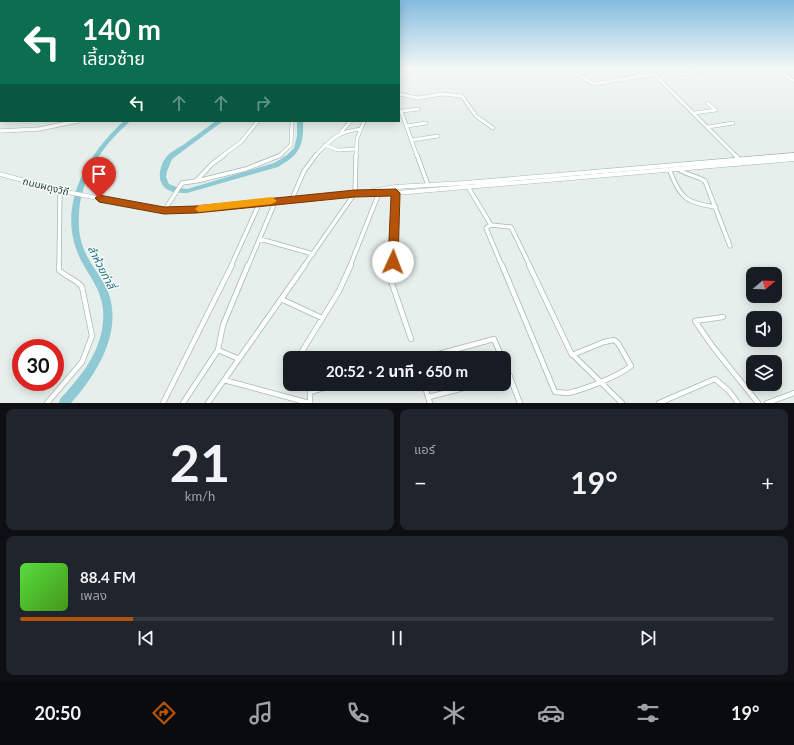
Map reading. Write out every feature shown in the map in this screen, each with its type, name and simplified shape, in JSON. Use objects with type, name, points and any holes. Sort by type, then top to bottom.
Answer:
[{"type":"main road","points":[[355,193],[395,187],[794,155]]},
{"type":"main road","points":[[355,193],[396,193],[468,188],[677,168],[794,159]]},
{"type":"main road","name":"ถนนผดุงวิถี","points":[[0,174],[61,191],[165,209],[196,209],[292,198],[355,193]]},
{"type":"street","points":[[667,87],[739,159]]},
{"type":"street","points":[[400,94],[409,97],[430,98],[436,95],[462,96],[476,116],[493,128]]},
{"type":"street","points":[[694,113],[716,110],[707,104]]},
{"type":"street","points":[[419,110],[402,111],[428,185]]},
{"type":"street","points":[[57,122],[61,126]]},
{"type":"street","points":[[0,131],[27,132],[75,122]]},
{"type":"street","points":[[196,181],[212,164],[241,142],[257,122]]},
{"type":"street","points":[[165,209],[182,183],[196,181],[259,165],[278,157],[290,148],[292,140],[292,122]]},
{"type":"street","points":[[292,198],[304,171],[314,157],[350,122]]},
{"type":"street","points":[[208,403],[355,193],[357,139],[364,122]]},
{"type":"street","points":[[407,126],[426,123]]},
{"type":"street","points":[[708,127],[733,123]]},
{"type":"street","points":[[341,132],[361,129]]},
{"type":"street","points":[[412,140],[438,136]]},
{"type":"street","points":[[325,145],[338,150],[357,149]]},
{"type":"street","points":[[677,168],[682,174],[694,175],[703,179],[716,207],[730,246]]},
{"type":"street","points":[[669,169],[678,192],[682,197],[691,203],[716,207]]},
{"type":"street","points":[[468,188],[491,226]]},
{"type":"street","points":[[47,403],[82,362],[88,350],[92,336],[82,287],[78,282],[63,274],[59,270],[61,191]]},
{"type":"street","points":[[302,351],[339,291],[355,256],[379,193]]},
{"type":"street","points":[[396,193],[393,262],[390,278],[412,339]]},
{"type":"street","points":[[183,403],[218,350],[223,325],[276,200]]},
{"type":"street","points":[[162,403],[237,254],[260,202]]},
{"type":"street","points":[[572,355],[604,342],[614,340],[618,343],[630,366],[627,370],[600,382],[566,393],[555,392],[486,228],[491,226],[510,227],[572,355],[600,382],[622,403]]},
{"type":"street","points":[[260,239],[312,254]]},
{"type":"street","points":[[281,299],[322,318]]},
{"type":"street","points":[[724,317],[695,321],[713,347],[758,403]]},
{"type":"street","points":[[450,351],[494,339],[499,351]]},
{"type":"street","points":[[218,350],[239,359]]},
{"type":"street","points":[[511,379],[520,403]]},
{"type":"street","points":[[659,403],[715,379],[729,391],[738,403]]},
{"type":"street","points":[[224,380],[309,403],[310,392],[314,391]]},
{"type":"street","points":[[427,391],[430,403]]},
{"type":"street","points":[[429,397],[452,391]]},
{"type":"street","points":[[767,403],[794,393]]},
{"type":"waterway","name":"ลำห้วยท่าลี่","points":[[64,403],[75,392],[93,366],[105,338],[108,323],[104,292],[80,250],[75,233],[75,215],[78,197],[92,162],[114,132],[126,122]]},
{"type":"waterway","name":"ลำห้วยท่าลี่","points":[[219,122],[170,157],[163,171],[164,182],[167,186],[179,191],[187,191],[276,165],[294,153],[297,148],[300,136],[300,122]]},
{"type":"slow traffic","points":[[199,209],[272,201]]},
{"type":"route","points":[[99,198],[164,211],[355,193],[396,193],[393,262]]}]
